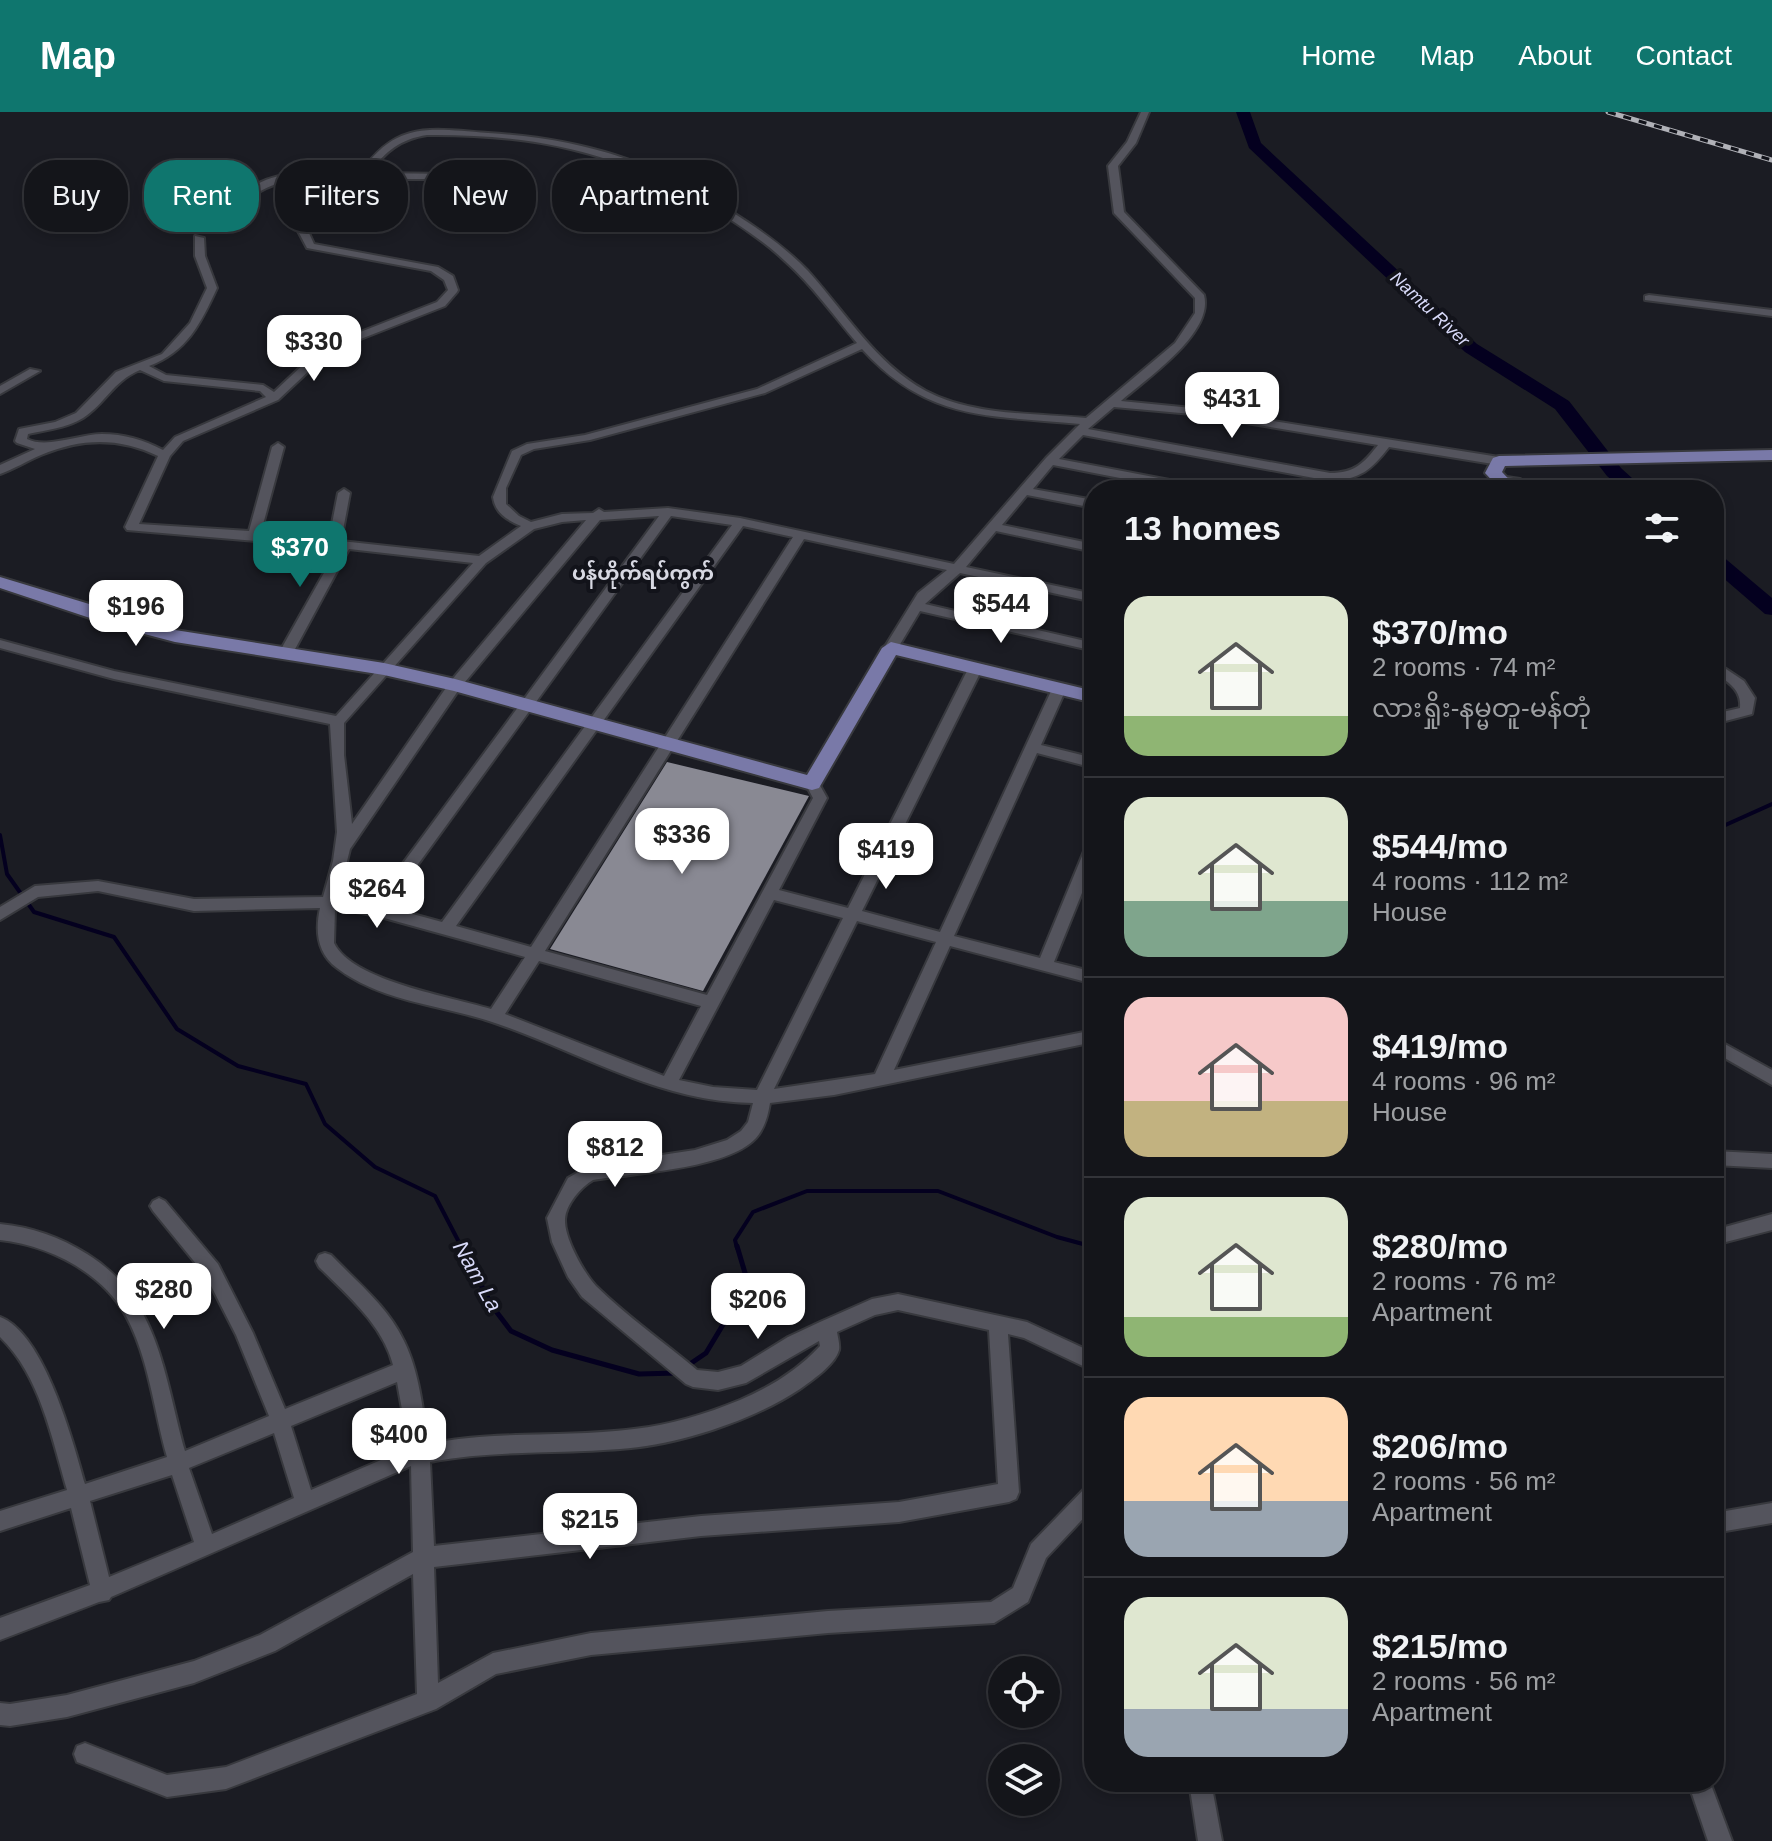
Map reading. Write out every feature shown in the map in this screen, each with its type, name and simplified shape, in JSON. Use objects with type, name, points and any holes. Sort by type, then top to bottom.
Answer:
[{"type":"main road","points":[[1500,480],[1493,473],[1507,460],[1772,455]]},
{"type":"main road","points":[[0,582],[134,626],[175,636],[287,651],[455,685],[812,783],[891,648],[1084,695]]},
{"type":"street","points":[[891,648],[923,596],[958,568],[1084,426],[1179,345],[1200,313],[1200,297],[1119,213],[1113,166],[1131,143],[1145,112]]},
{"type":"street","points":[[373,160],[382,146],[423,132],[519,138],[627,160],[761,238],[799,268],[863,344],[908,385],[951,406],[1084,426],[1317,480]]},
{"type":"street","points":[[302,232],[311,246],[434,269],[449,278],[453,290],[441,304],[326,349],[274,398],[202,426],[179,439],[165,455],[131,527],[254,535],[482,560]]},
{"type":"street","points":[[165,455],[144,442],[116,437],[32,446],[21,441],[23,431],[58,425],[80,415],[120,374],[166,356],[180,343],[211,298],[212,288],[200,256],[199,238]]},
{"type":"street","points":[[1649,298],[1772,313]]},
{"type":"street","points":[[530,526],[506,516],[499,506],[498,493],[516,453],[531,446],[586,438],[761,391],[863,344]]},
{"type":"street","points":[[138,365],[164,378],[263,388],[274,398]]},
{"type":"street","points":[[0,391],[34,371]]},
{"type":"street","points":[[1110,403],[1221,416],[1385,444],[1507,460]]},
{"type":"street","points":[[0,470],[52,444]]},
{"type":"street","points":[[1342,480],[1364,471],[1385,444]]},
{"type":"street","points":[[254,535],[278,447]]},
{"type":"street","points":[[1050,461],[1149,480]]},
{"type":"street","points":[[1025,491],[1084,502]]},
{"type":"street","points":[[287,651],[340,544],[344,493]]},
{"type":"street","points":[[377,910],[668,512]]},
{"type":"street","points":[[1084,596],[801,534],[668,512],[599,513],[530,526],[482,560],[339,721],[334,748],[347,803],[344,848],[322,933],[331,954],[371,980],[495,1017],[668,1084],[713,1094],[762,1096],[853,1086],[1084,1038]]},
{"type":"street","points":[[344,848],[455,685],[599,513]]},
{"type":"street","points":[[446,929],[740,522]]},
{"type":"street","points":[[995,527],[1084,546]]},
{"type":"street","points":[[495,1017],[801,534]]},
{"type":"street","points":[[917,606],[1084,645]]},
{"type":"street","points":[[0,644],[114,675],[339,721]]},
{"type":"street","points":[[975,669],[762,1096],[756,1125],[745,1138],[708,1153],[589,1173],[574,1183],[562,1201],[556,1218],[561,1242],[589,1291],[693,1378],[718,1381],[746,1374],[827,1328],[872,1307],[898,1302],[1027,1330],[1084,1358]]},
{"type":"street","points":[[1724,673],[1739,684],[1748,698],[1747,711],[1724,717]]},
{"type":"street","points":[[881,1079],[1059,689]]},
{"type":"street","points":[[1032,747],[1084,760]]},
{"type":"street","points":[[668,1084],[820,798],[812,783]]},
{"type":"street","points":[[1045,965],[1084,869]]},
{"type":"street","points":[[0,914],[33,894],[98,886],[194,905],[331,902],[377,910],[709,1002]]},
{"type":"street","points":[[770,893],[1084,975]]},
{"type":"street","points":[[1724,1049],[1772,1066]]},
{"type":"street","points":[[1724,1050],[1772,1078]]},
{"type":"street","points":[[1724,1159],[1772,1161]]},
{"type":"street","points":[[159,1206],[212,1270],[279,1418],[305,1502]]},
{"type":"street","points":[[1724,1234],[1772,1222]]},
{"type":"street","points":[[0,1232],[19,1232],[84,1260],[128,1301],[147,1347],[178,1463],[205,1544]]},
{"type":"street","points":[[325,1261],[365,1302],[396,1345],[403,1370],[421,1454],[422,1642],[428,1701]]},
{"type":"street","points":[[0,1714],[67,1706],[194,1672],[267,1643],[422,1558],[701,1526],[899,1512],[1009,1492],[998,1323]]},
{"type":"street","points":[[0,1325],[8,1330],[37,1376],[55,1416],[102,1593]]},
{"type":"street","points":[[0,1629],[102,1593],[205,1544],[421,1454],[544,1441],[622,1440],[665,1434],[713,1420],[772,1396],[808,1375],[830,1349],[827,1328]]},
{"type":"street","points":[[0,1521],[78,1499],[178,1463],[279,1418],[403,1370]]},
{"type":"street","points":[[85,1754],[167,1786],[226,1778],[428,1701],[493,1664],[591,1644],[842,1621],[994,1612],[1021,1595],[1038,1551],[1084,1503]]},
{"type":"street","points":[[1724,1521],[1772,1513]]},
{"type":"street","points":[[1202,1792],[1210,1841]]},
{"type":"street","points":[[1703,1792],[1720,1841]]},
{"type":"building","points":[[667,762],[809,796],[703,991],[550,949]]},
{"type":"waterway","name":"Namtu River","points":[[1243,112],[1254,145],[1471,348],[1562,405],[1623,480]]},
{"type":"waterway","name":"Namtu River","points":[[1724,568],[1772,609]]},
{"type":"waterway","name":"Nam La","points":[[1724,826],[1772,804]]},
{"type":"waterway","name":"Nam La","points":[[0,835],[7,874],[34,912],[114,937],[177,1029],[238,1066],[306,1084],[325,1124],[375,1167],[435,1196],[462,1248]]},
{"type":"waterway","name":"Nam La","points":[[737,1248],[735,1240],[753,1212],[807,1191],[938,1191],[1057,1237],[1084,1244]]},
{"type":"waterway","name":"Nam La","points":[[461,1246],[492,1306],[511,1331],[552,1350],[639,1374],[677,1373]]},
{"type":"waterway","name":"Nam La","points":[[687,1366],[706,1353],[748,1283],[737,1246]]},
{"type":"railway","points":[[1608,112],[1772,160]]},
{"type":"district","name":"ပန်ဟိုက်ရပ်ကွက်","points":[[643,573]]}]
